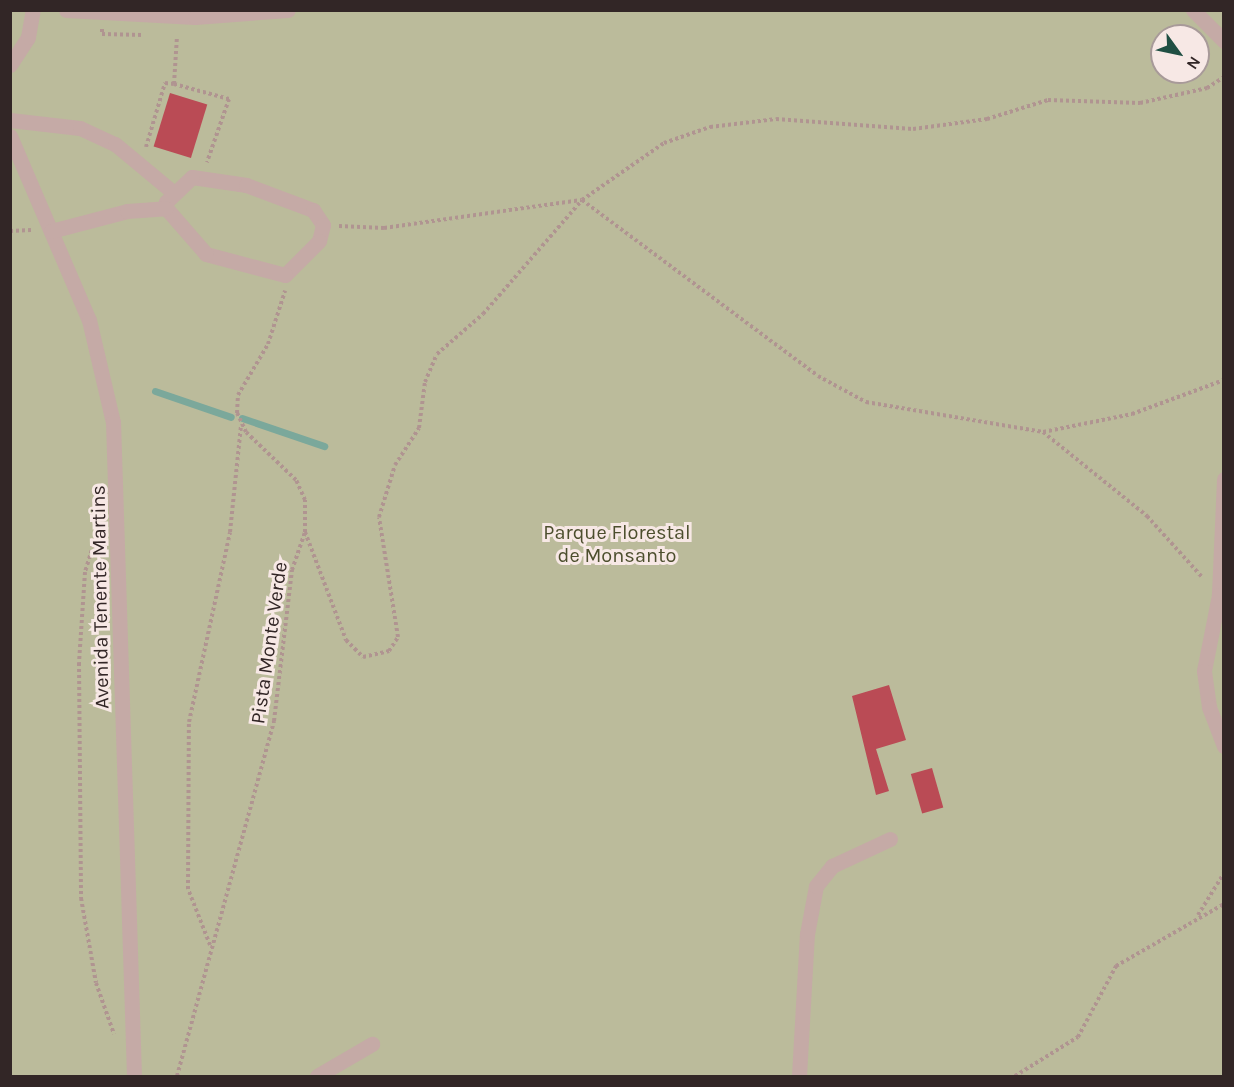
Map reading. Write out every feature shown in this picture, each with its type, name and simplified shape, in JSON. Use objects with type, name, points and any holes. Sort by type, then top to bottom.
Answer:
[{"type":"street","points":[[10,65],[28,37],[33,10]]},
{"type":"street","points":[[66,10],[195,17],[288,10]]},
{"type":"street","points":[[1193,10],[1224,41]]},
{"type":"street","points":[[10,120],[80,128],[141,164],[174,193]]},
{"type":"street","name":"Avenida Tenente Martins","points":[[10,136],[89,320],[117,455],[134,1077]]},
{"type":"street","points":[[202,177],[246,185],[313,210],[323,225],[311,253],[285,275],[206,254],[166,208],[174,193],[188,178],[202,177]]},
{"type":"street","points":[[51,231],[127,211],[166,208]]},
{"type":"street","points":[[1224,479],[1220,595],[1204,671],[1209,707],[1224,746]]},
{"type":"street","points":[[799,1077],[806,952],[816,886],[832,866],[890,839]]},
{"type":"street","points":[[318,1077],[372,1044]]},
{"type":"path","points":[[174,84],[178,36]]},
{"type":"path","points":[[305,532],[346,640],[363,657],[388,651],[398,637],[379,517],[395,465],[419,428],[429,372],[438,354],[483,314],[582,200],[664,143],[710,127],[776,119],[913,129],[987,119],[1048,100],[1140,103],[1207,88],[1224,77]]},
{"type":"path","points":[[141,164],[165,83],[174,84],[229,99],[202,177]]},
{"type":"path","points":[[323,225],[384,228],[582,200],[818,376],[866,402],[1043,432],[1132,414],[1224,380]]},
{"type":"path","points":[[210,945],[188,889],[189,722],[230,532],[241,425],[238,395],[274,330],[285,275]]},
{"type":"path","name":"Pista Monte Verde","points":[[177,1077],[210,945],[247,834],[271,732],[292,570],[305,532],[305,500],[296,480],[241,425]]},
{"type":"path","points":[[1043,432],[1147,516],[1220,595]]},
{"type":"path","points":[[99,528],[86,572],[79,663],[81,898],[96,983],[110,1030],[133,1058]]},
{"type":"path","points":[[1198,915],[1224,873]]},
{"type":"path","points":[[1015,1077],[1078,1037],[1116,966],[1159,945],[1198,915],[1224,904]]},
{"type":"green space","name":"Parque Florestal de Monsanto","points":[[10,11],[1223,11],[1223,1076],[11,1076]]},
{"type":"building","points":[[170,93],[207,104],[191,158],[154,147]]},
{"type":"building","points":[[889,685],[906,740],[876,749],[889,791],[876,795],[852,696]]},
{"type":"building","points":[[932,768],[943,807],[922,813],[911,774]]},
{"type":"waterway","points":[[155,391],[231,417]]},
{"type":"waterway","points":[[242,418],[324,446]]}]
